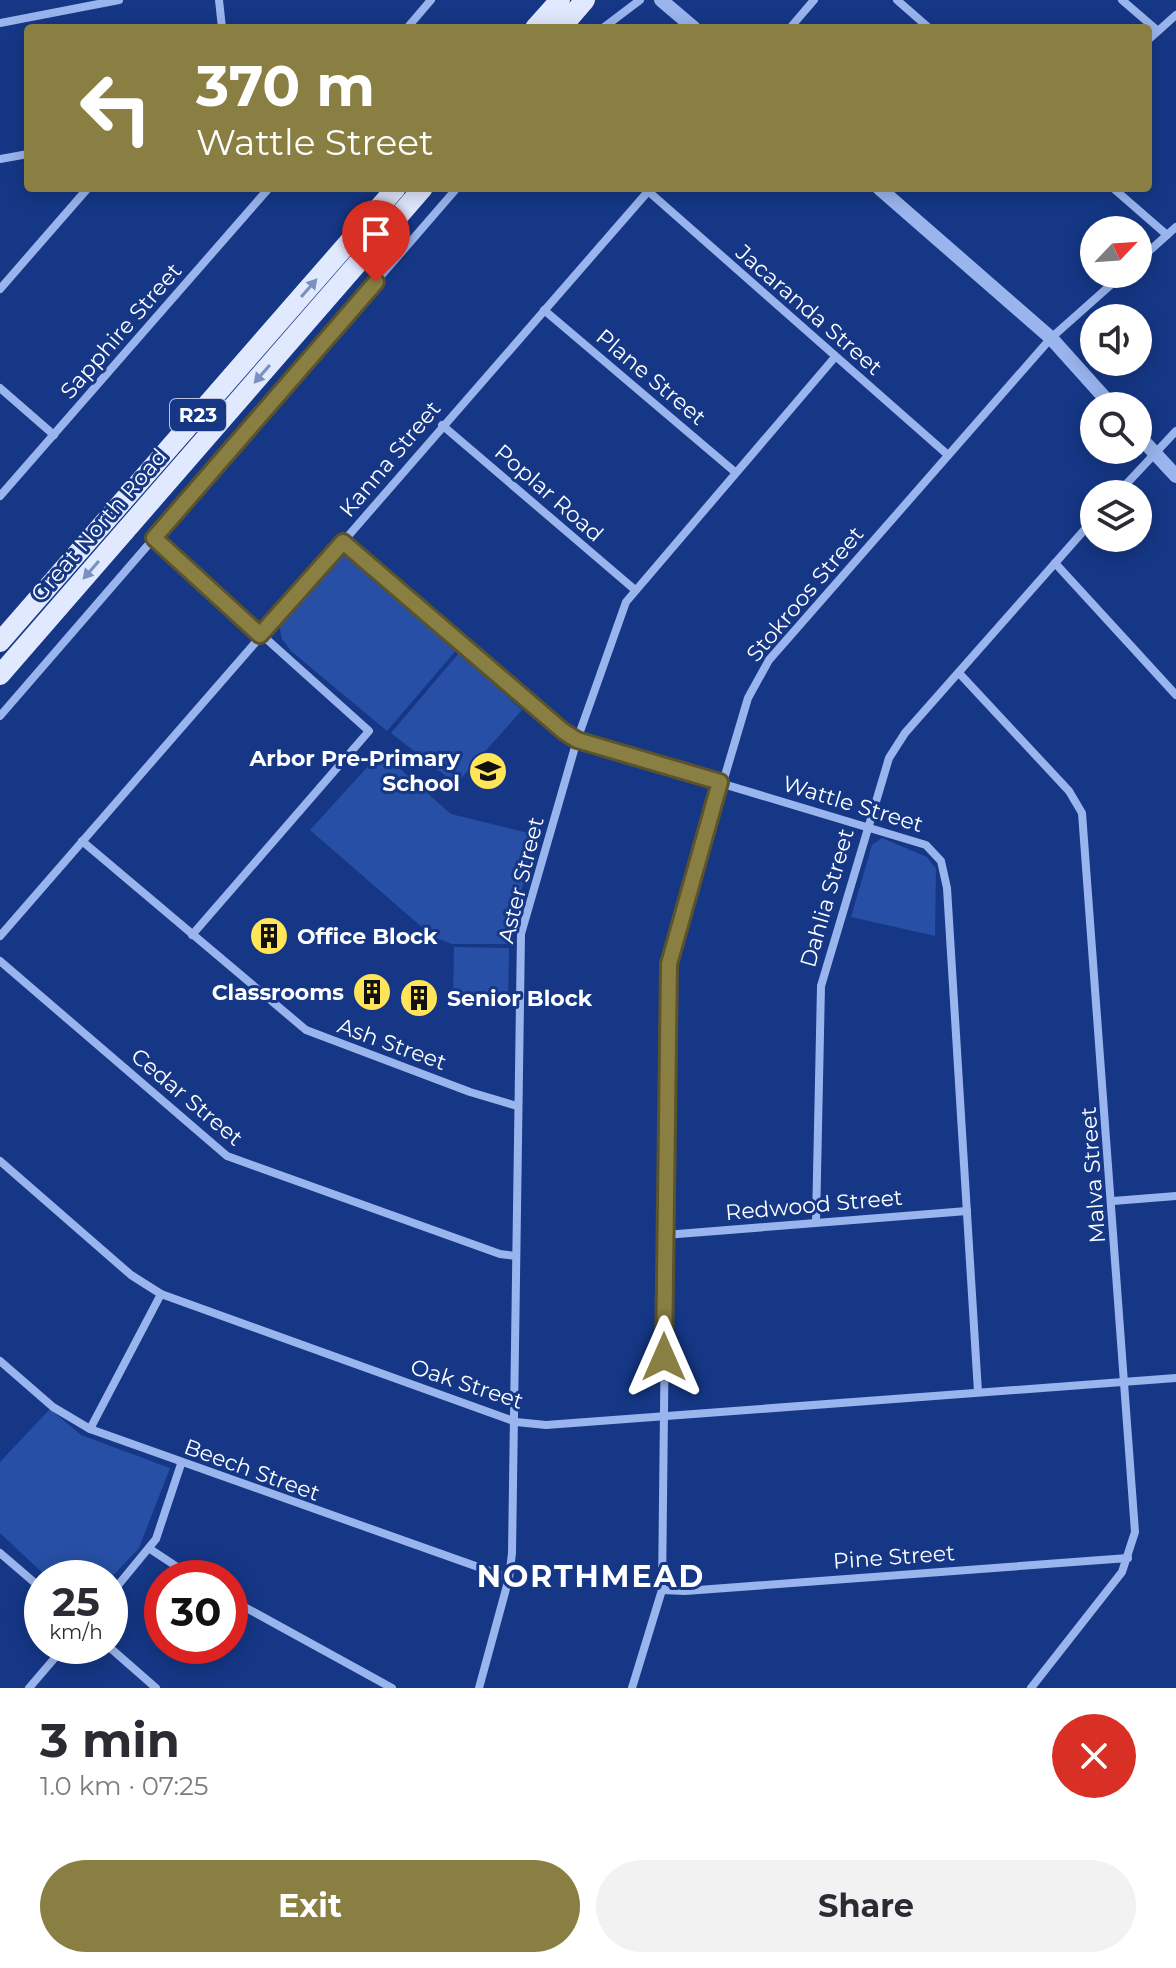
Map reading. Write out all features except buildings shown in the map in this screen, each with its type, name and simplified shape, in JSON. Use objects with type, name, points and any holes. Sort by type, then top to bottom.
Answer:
[{"type":"main road","points":[[539,24],[560,0]]},
{"type":"main road","points":[[564,24],[585,0]]},
{"type":"main road","name":"Great North Road","points":[[0,675],[289,327],[393,192]]},
{"type":"main road","name":"Great North Road","points":[[0,642],[289,327],[419,192]]},
{"type":"street","points":[[0,23],[119,0]]},
{"type":"street","points":[[219,0],[222,24]]},
{"type":"street","points":[[410,24],[431,0]]},
{"type":"street","points":[[608,24],[640,0]]},
{"type":"street","points":[[661,0],[689,24]]},
{"type":"street","points":[[793,24],[814,0]]},
{"type":"street","points":[[897,0],[924,24]]},
{"type":"street","points":[[1122,0],[1150,24]]},
{"type":"street","points":[[1152,36],[1176,15]]},
{"type":"street","points":[[1152,26],[1158,31]]},
{"type":"street","points":[[0,159],[24,155]]},
{"type":"street","points":[[0,289],[83,192]]},
{"type":"street","name":"Sapphire Street","points":[[0,496],[266,192]]},
{"type":"street","points":[[0,716],[454,192]]},
{"type":"street","name":"Kanna Street","points":[[0,936],[647,192]]},
{"type":"street","name":"Jacaranda Street","points":[[651,192],[948,455]]},
{"type":"street","points":[[884,192],[1051,338],[1099,392]]},
{"type":"street","points":[[1118,192],[1167,235]]},
{"type":"street","points":[[1152,248],[1176,227]]},
{"type":"street","name":"Stokroos Street","points":[[632,1688],[662,1590],[669,964],[720,782],[748,698],[764,667],[948,455],[1051,338],[1107,288]]},
{"type":"street","name":"Plane Street","points":[[544,310],[735,472]]},
{"type":"street","name":"Aster Street","points":[[479,1688],[509,1578],[516,1422],[520,943],[577,740],[615,625],[634,589],[835,357]]},
{"type":"street","points":[[0,388],[54,435]]},
{"type":"street","name":"Poplar Road","points":[[442,425],[634,589]]},
{"type":"street","points":[[1129,480],[1153,451],[1176,431]]},
{"type":"street","points":[[1153,451],[1176,476]]},
{"type":"street","name":"Dahlia Street","points":[[816,1222],[821,986],[867,825],[896,744],[1080,535]]},
{"type":"street","points":[[154,538],[369,731],[192,935]]},
{"type":"street","name":"Wattle Street","points":[[343,542],[541,713],[577,740],[926,845],[944,867],[978,1392]]},
{"type":"street","points":[[1055,563],[1176,695]]},
{"type":"street","name":"Malva Street","points":[[959,673],[1069,791],[1082,813],[1113,1201],[1135,1520],[1128,1558],[1116,1580],[1031,1688]]},
{"type":"street","name":"Ash Street","points":[[82,841],[292,1021],[314,1034],[470,1092],[517,1106]]},
{"type":"street","name":"Cedar Street","points":[[0,961],[234,1160],[500,1254],[516,1256]]},
{"type":"street","name":"Oak Street","points":[[0,1161],[131,1275],[161,1294],[516,1422],[546,1425],[1176,1378]]},
{"type":"street","points":[[1113,1201],[1176,1196]]},
{"type":"street","name":"Redwood Street","points":[[665,1235],[967,1211]]},
{"type":"street","points":[[90,1429],[161,1294]]},
{"type":"street","name":"Beech Street","points":[[0,1361],[60,1413],[90,1429],[181,1464],[509,1578]]},
{"type":"street","points":[[128,1574],[150,1549],[181,1464]]},
{"type":"street","points":[[150,1549],[167,1560]]},
{"type":"street","points":[[0,1553],[24,1574]]},
{"type":"street","name":"Pine Street","points":[[662,1590],[685,1591],[1128,1558]]},
{"type":"street","points":[[248,1609],[392,1688]]},
{"type":"street","points":[[29,1688],[50,1664]]},
{"type":"street","points":[[128,1664],[156,1688]]},
{"type":"shaded area","points":[[349,553],[358,557],[458,648],[387,731],[291,651],[282,639],[279,625],[338,557]]},
{"type":"shaded area","points":[[459,653],[522,710],[456,784],[391,733]]},
{"type":"shaded area","points":[[381,752],[451,814],[536,835],[507,944],[452,944],[432,936],[310,830]]},
{"type":"shaded area","points":[[882,838],[927,857],[936,869],[935,936],[851,917],[872,845]]},
{"type":"shaded area","points":[[454,947],[509,948],[508,1003],[453,1001]]},
{"type":"shaded area","points":[[50,1409],[81,1435],[170,1468],[139,1548],[128,1560],[29,1560],[0,1533],[0,1462]]},
{"type":"place","name":"Arbor Pre-Primary School","points":[[488,771]]},
{"type":"place","name":"Office Block","points":[[269,936]]},
{"type":"place","name":"Classrooms","points":[[372,992]]},
{"type":"place","name":"Senior Block","points":[[419,998]]},
{"type":"district","name":"NORTHMEAD","points":[[591,1576]]},
{"type":"route","points":[[376,282],[154,538],[260,635],[343,542],[541,713],[577,740],[720,782],[669,964],[664,1357]]}]
